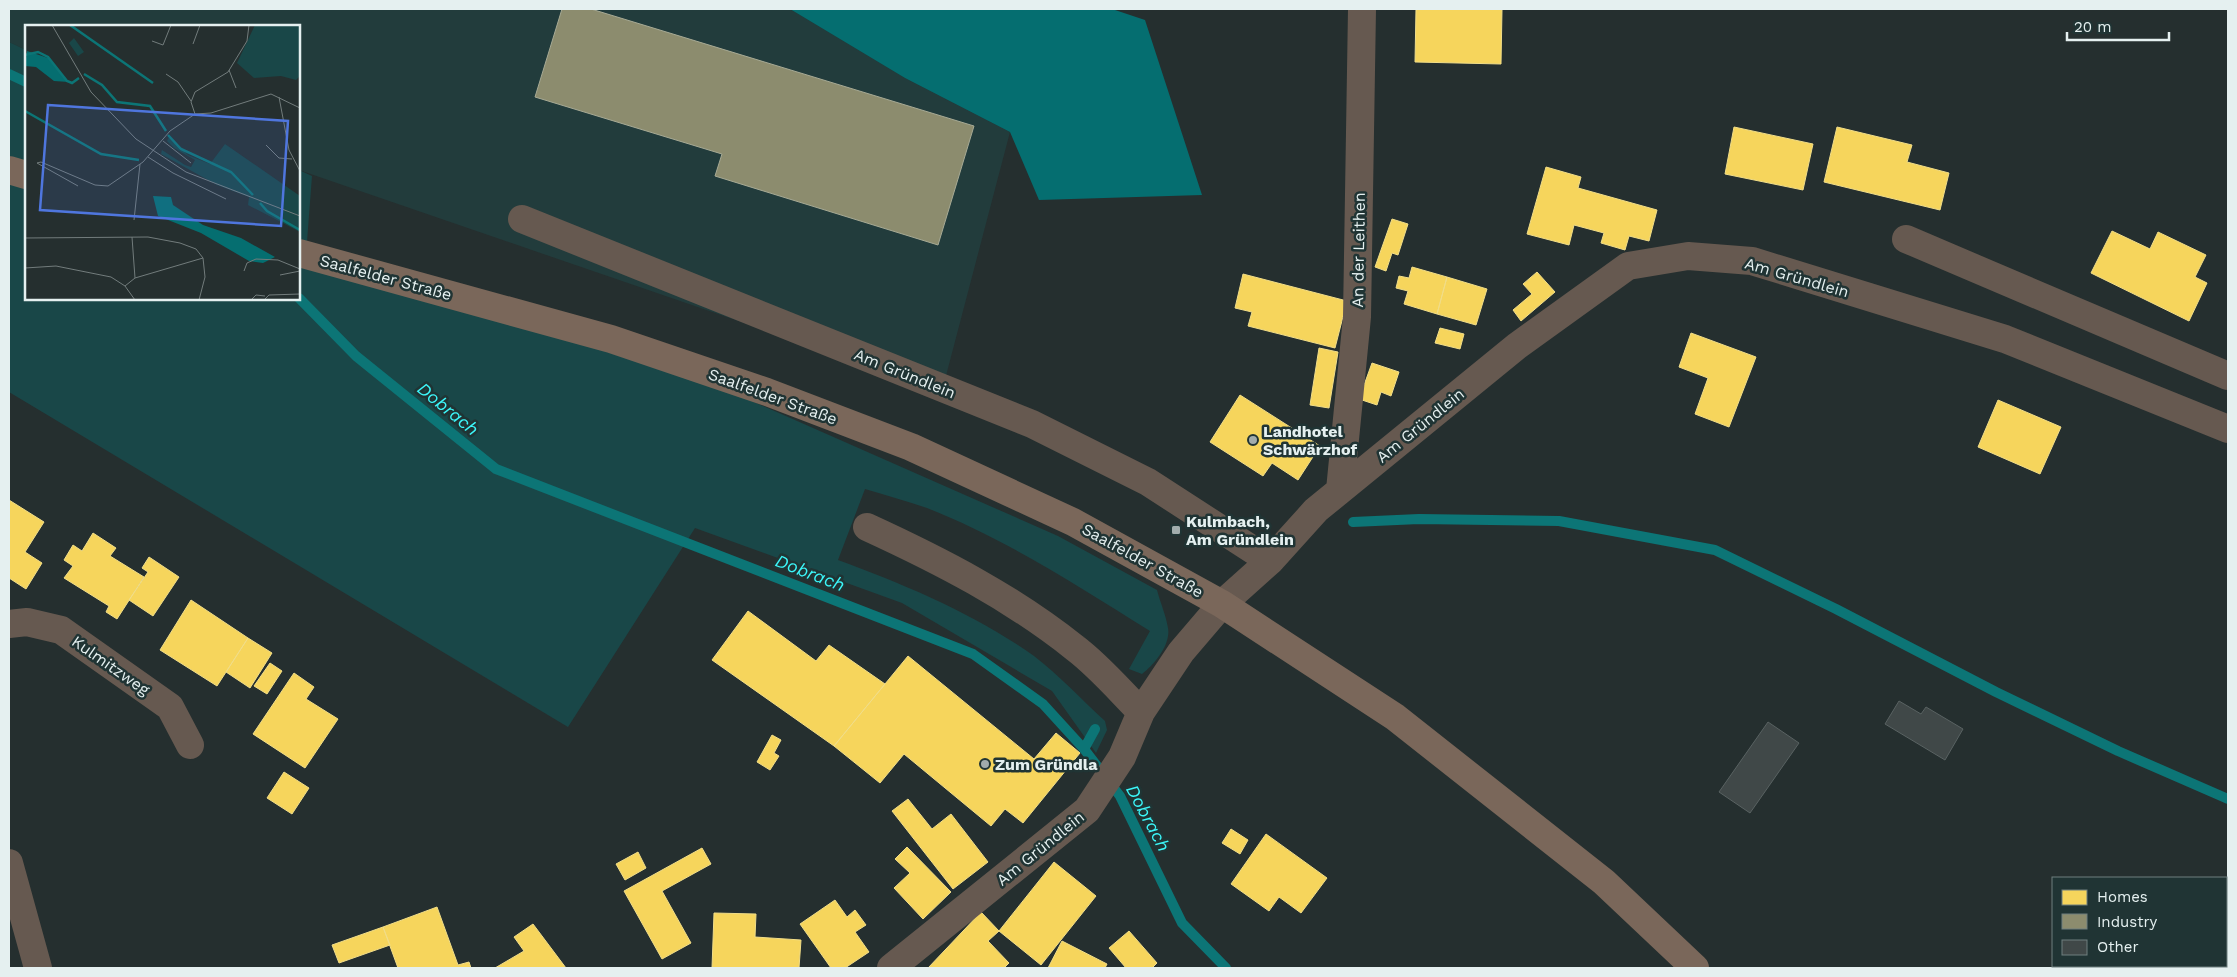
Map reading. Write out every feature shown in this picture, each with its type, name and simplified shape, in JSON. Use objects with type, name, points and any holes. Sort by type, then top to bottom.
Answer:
[{"type":"main road","points":[[9,170],[25,175]]},
{"type":"main road","name":"Saalfelder Straße","points":[[302,254],[611,339],[776,395],[911,446],[1073,522],[1222,604],[1395,717],[1604,882],[1695,968]]},
{"type":"street","name":"An der Leithen","points":[[1340,490],[1357,317],[1362,9]]},
{"type":"street","name":"Am Gründlein","points":[[522,219],[1032,424],[1148,482],[1270,561]]},
{"type":"street","points":[[1906,239],[2228,376]]},
{"type":"street","name":"Am Gründlein","points":[[891,968],[1087,810],[1122,757],[1141,712],[1181,652],[1222,604],[1270,561],[1316,510],[1517,346],[1628,266],[1688,256],[1752,261],[2005,339],[2228,429]]},
{"type":"street","points":[[867,527],[936,559],[1007,598],[1077,649],[1141,712]]},
{"type":"street","name":"Kulmitzweg","points":[[9,624],[27,622],[61,630],[170,708],[190,745]]},
{"type":"street","points":[[9,863],[38,968]]},
{"type":"shaded area","points":[[9,9],[790,9],[905,78],[1010,132],[942,391],[300,170],[300,25],[25,25],[25,50],[9,42]]},
{"type":"shaded area","points":[[790,9],[1112,9],[1145,20],[1202,195],[1039,200],[1010,132],[905,78]]},
{"type":"shaded area","points":[[9,42],[25,50],[25,300],[300,300],[300,170],[312,176],[306,255],[611,339],[1058,536],[1157,590],[1168,628],[1167,641],[1161,654],[1142,674],[1129,669],[1150,631],[1041,564],[985,534],[927,508],[865,489],[838,560],[914,590],[964,614],[1034,656],[1105,721],[1107,730],[1096,753],[1052,691],[902,603],[695,528],[568,727],[9,392]]},
{"type":"building: Homes","points":[[1416,9],[1502,9],[1501,64],[1415,62]]},
{"type":"building: Homes","points":[[1734,127],[1813,144],[1803,190],[1725,174]]},
{"type":"building: Homes","points":[[1837,127],[1912,145],[1907,162],[1949,173],[1940,210],[1824,182]]},
{"type":"building: Homes","points":[[1546,167],[1581,177],[1578,188],[1657,210],[1649,241],[1629,236],[1625,250],[1601,243],[1604,233],[1574,225],[1569,245],[1527,234]]},
{"type":"building: Homes","points":[[1392,219],[1408,224],[1398,255],[1392,253],[1386,271],[1375,267]]},
{"type":"building: Homes","points":[[2112,231],[2150,249],[2158,232],[2206,255],[2195,277],[2207,283],[2189,321],[2091,273]]},
{"type":"building: Homes","points":[[1412,267],[1447,277],[1437,314],[1404,304],[1408,291],[1396,288],[1399,276],[1409,278]]},
{"type":"building: Homes","points":[[1537,272],[1555,292],[1521,321],[1513,310],[1532,294],[1523,284]]},
{"type":"building: Homes","points":[[1243,274],[1347,301],[1335,348],[1248,326],[1252,312],[1235,308]]},
{"type":"building: Homes","points":[[1447,277],[1487,289],[1476,325],[1437,314]]},
{"type":"building: Homes","points":[[1440,328],[1464,334],[1460,349],[1435,343]]},
{"type":"building: Homes","points":[[1691,333],[1756,357],[1729,427],[1695,414],[1708,378],[1679,367]]},
{"type":"building: Homes","points":[[1319,348],[1338,352],[1329,408],[1310,405]]},
{"type":"building: Homes","points":[[1372,363],[1399,372],[1391,396],[1381,392],[1377,405],[1359,399]]},
{"type":"building: Homes","points":[[1240,395],[1320,446],[1298,480],[1272,463],[1263,476],[1210,442]]},
{"type":"building: Homes","points":[[1998,400],[2061,427],[2040,474],[1978,447]]},
{"type":"building: Homes","points":[[9,500],[44,522],[25,552],[42,563],[26,589],[9,578]]},
{"type":"building: Homes","points":[[93,533],[116,548],[110,556],[144,577],[117,619],[106,612],[109,606],[64,578],[73,566],[64,560],[73,545],[82,551]]},
{"type":"building: Homes","points":[[149,557],[179,577],[153,616],[129,600],[148,572],[142,568]]},
{"type":"building: Homes","points":[[191,600],[248,638],[217,686],[160,650]]},
{"type":"building: Homes","points":[[748,611],[816,661],[829,645],[885,684],[834,746],[712,660]]},
{"type":"building: Homes","points":[[248,638],[272,653],[250,688],[226,672]]},
{"type":"building: Homes","points":[[908,656],[1034,759],[1056,733],[1080,753],[1023,823],[1005,809],[991,826],[904,754],[880,783],[834,746]]},
{"type":"building: Homes","points":[[270,663],[282,671],[267,694],[254,686]]},
{"type":"building: Homes","points":[[294,673],[314,687],[306,699],[338,719],[305,768],[253,734]]},
{"type":"building: Homes","points":[[772,735],[781,740],[774,753],[779,756],[770,770],[757,762]]},
{"type":"building: Homes","points":[[284,772],[309,788],[292,814],[267,798]]},
{"type":"building: Homes","points":[[908,799],[932,829],[951,814],[988,862],[953,889],[892,811]]},
{"type":"building: Homes","points":[[1231,829],[1248,840],[1240,854],[1222,843]]},
{"type":"building: Homes","points":[[1266,834],[1327,878],[1301,913],[1279,897],[1269,911],[1231,884]]},
{"type":"building: Homes","points":[[907,847],[951,892],[923,919],[894,888],[910,873],[895,859]]},
{"type":"building: Homes","points":[[702,848],[711,864],[662,891],[691,943],[662,959],[624,891]]},
{"type":"building: Homes","points":[[638,852],[646,868],[625,880],[616,864]]},
{"type":"building: Homes","points":[[1054,862],[1096,896],[1041,965],[999,931]]},
{"type":"building: Homes","points":[[835,900],[847,917],[855,910],[866,925],[855,932],[869,952],[845,968],[831,968],[800,924]]},
{"type":"building: Homes","points":[[437,907],[458,965],[469,962],[471,968],[398,968],[383,927]]},
{"type":"building: Homes","points":[[981,912],[999,931],[988,941],[1009,963],[1004,968],[928,968]]},
{"type":"building: Homes","points":[[714,913],[756,914],[755,937],[801,940],[799,968],[712,968]]},
{"type":"building: Homes","points":[[533,924],[566,968],[495,968],[524,951],[514,937]]},
{"type":"building: Homes","points":[[383,927],[390,945],[339,963],[332,945]]},
{"type":"building: Homes","points":[[1129,931],[1157,963],[1152,968],[1126,968],[1109,948]]},
{"type":"building: Homes","points":[[1062,941],[1107,964],[1105,968],[1048,968]]},
{"type":"building: Industry","points":[[562,9],[591,9],[974,126],[938,245],[715,176],[722,154],[535,97]]},
{"type":"building: Other","points":[[1899,701],[1921,714],[1926,707],[1963,729],[1945,760],[1885,724]]},
{"type":"building: Other","points":[[1768,722],[1799,743],[1750,813],[1719,792]]},
{"type":"waterway","name":"Dobrach","points":[[9,74],[25,82]]},
{"type":"waterway","name":"Dobrach","points":[[300,299],[356,356],[496,469],[973,654],[1043,704],[1084,749],[1120,796],[1182,923],[1226,968]]},
{"type":"waterway","points":[[1353,522],[1419,519],[1559,521],[1715,550],[1836,609],[1996,692],[2118,751],[2228,799]]},
{"type":"waterway","points":[[1084,749],[1095,729]]},
{"type":"place","name":"Landhotel Schwärzhof","points":[[1253,440]]},
{"type":"place","name":"Kulmbach, Am Gründlein","points":[[1176,530]]},
{"type":"place","name":"Zum Gründla","points":[[985,764]]}]
